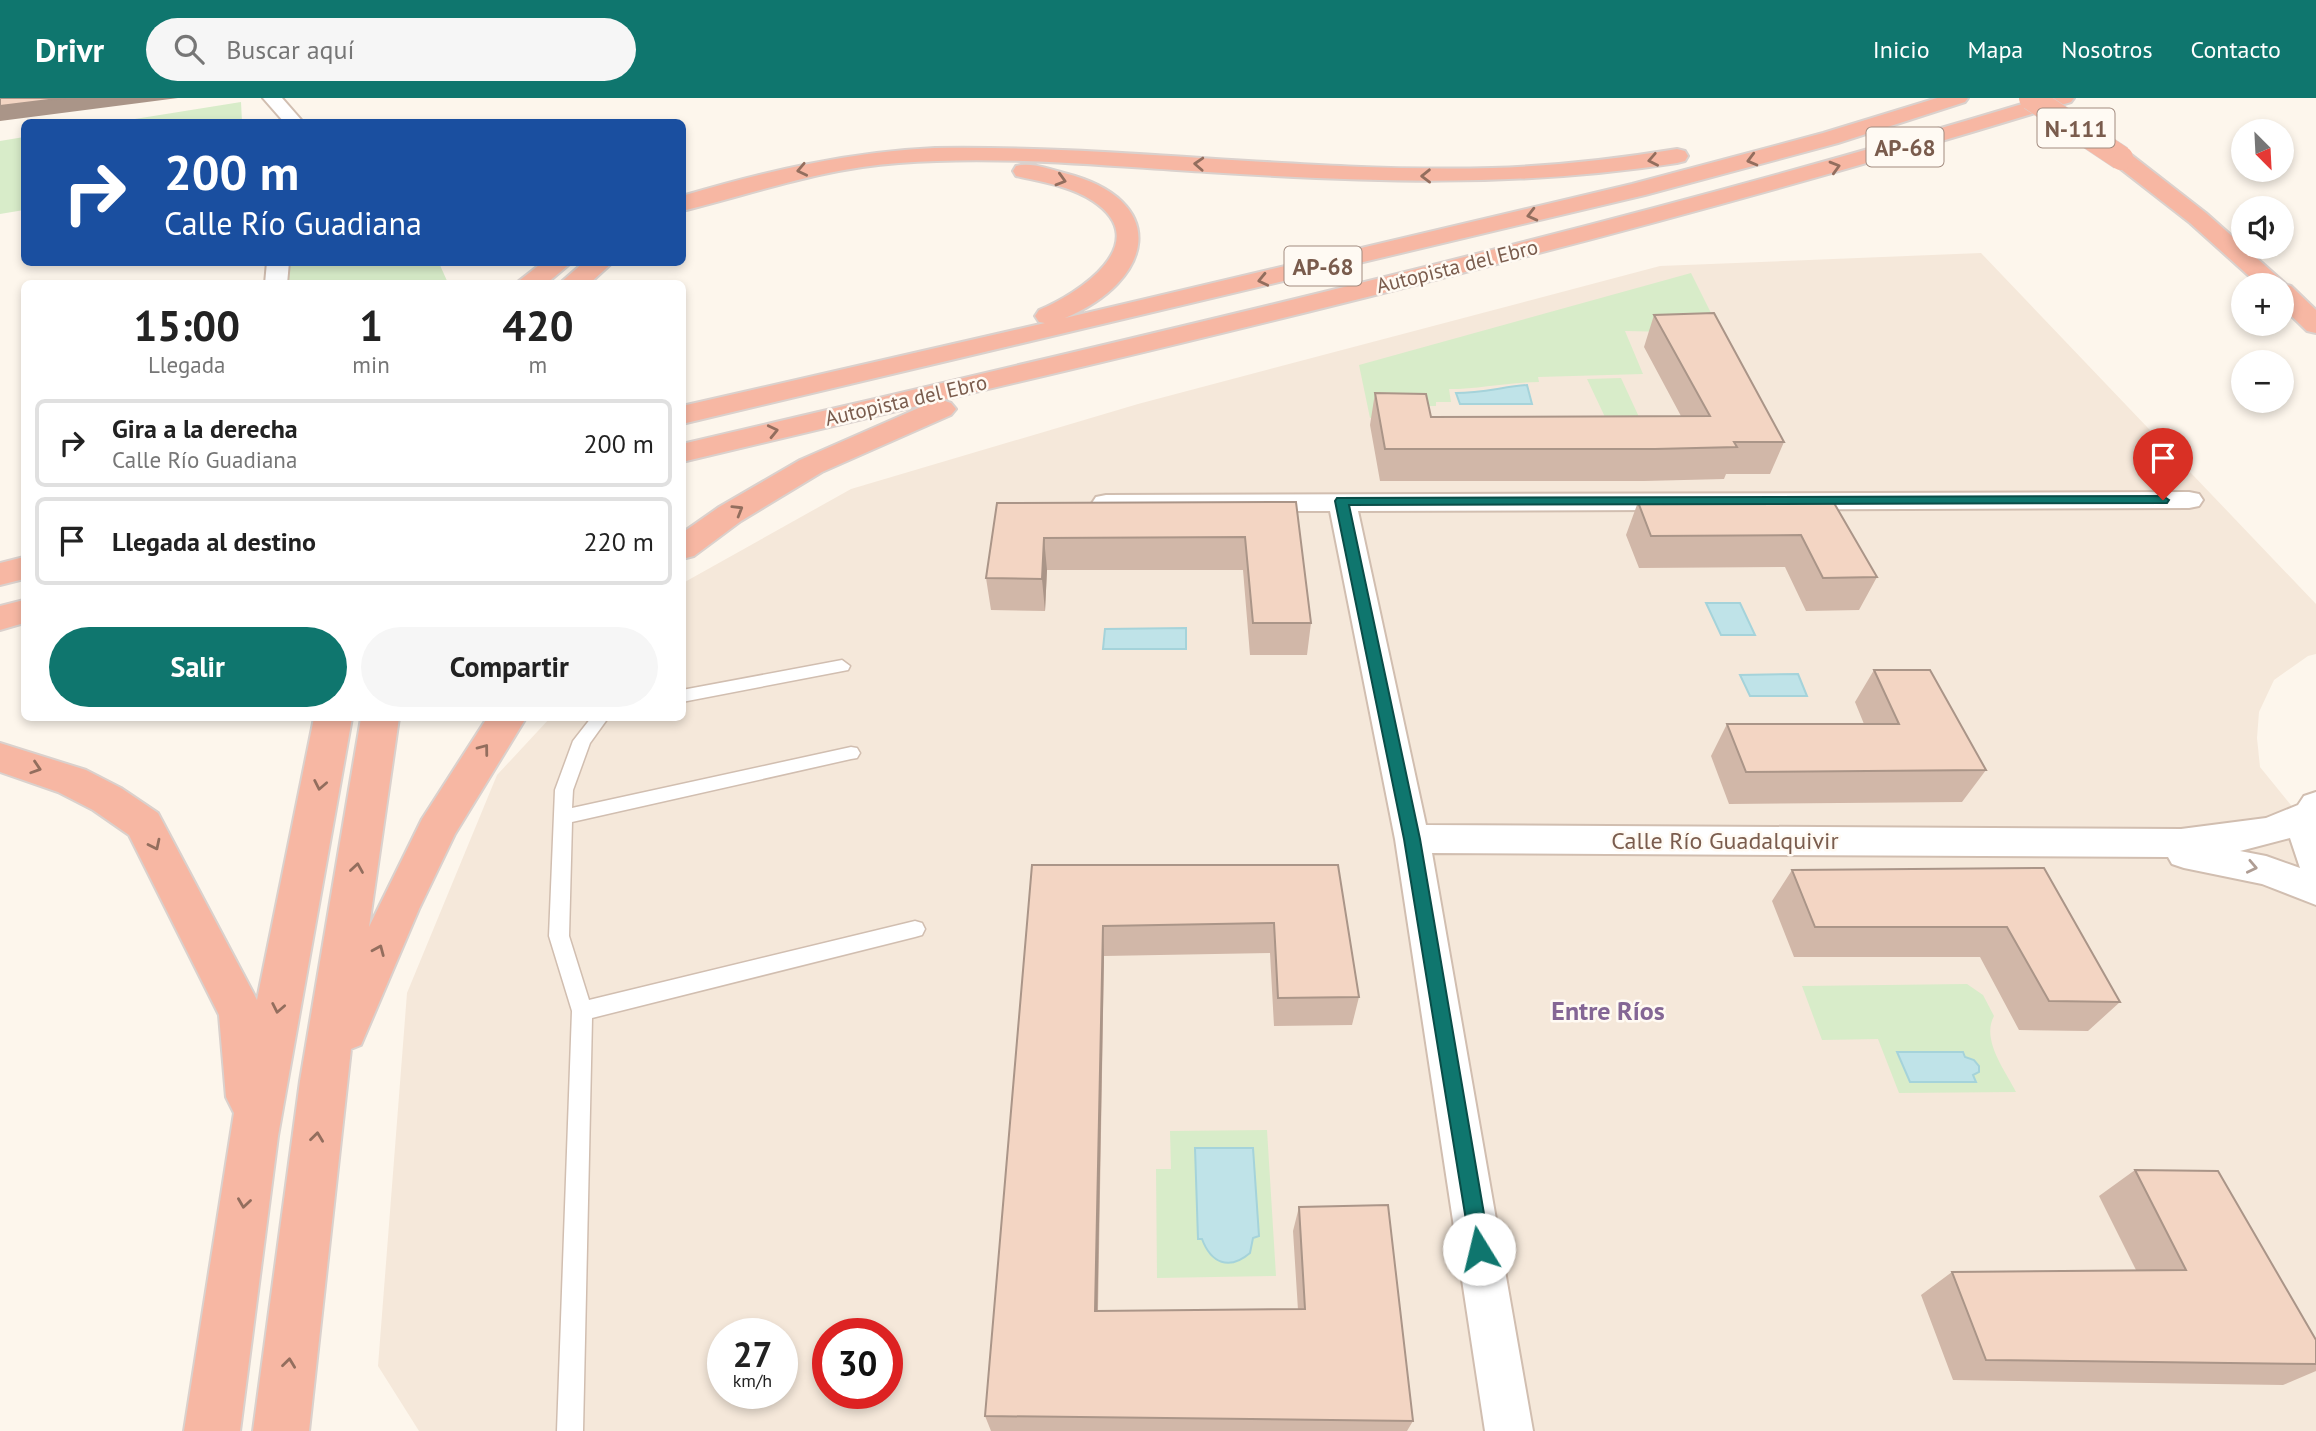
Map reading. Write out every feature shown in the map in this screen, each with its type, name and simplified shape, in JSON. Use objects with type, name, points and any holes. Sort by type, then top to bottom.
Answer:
[{"type":"highway","points":[[686,203],[766,178],[824,166],[897,156],[973,153],[1409,176],[1532,174],[1641,163],[1728,146],[1935,98]]},
{"type":"highway","name":"Autopista del Ebro","points":[[686,414],[1604,198],[1843,135],[1958,98]]},
{"type":"highway","name":"N-111","points":[[2031,98],[2121,158],[2198,218],[2260,273]]},
{"type":"highway","name":"Autopista del Ebro","points":[[686,452],[1316,301],[1746,192],[2064,98]]},
{"type":"highway","points":[[686,222],[724,208],[844,178],[966,167],[1016,169],[1068,181],[1097,195],[1118,211],[1126,230],[1127,253],[1105,281],[1087,298],[1028,324],[686,402]]},
{"type":"highway","points":[[686,546],[730,514],[811,466],[946,407],[1028,382],[1599,240],[1746,192]]},
{"type":"highway","points":[[534,280],[554,266]]},
{"type":"highway","points":[[577,280],[596,266]]},
{"type":"highway","points":[[2294,304],[2316,325]]},
{"type":"highway","points":[[0,574],[21,569]]},
{"type":"highway","points":[[0,618],[21,613]]},
{"type":"highway","points":[[212,1431],[254,1136],[332,721]]},
{"type":"highway","points":[[281,1431],[323,1081],[380,721]]},
{"type":"highway","points":[[323,1081],[416,866],[474,761],[505,721]]},
{"type":"highway","points":[[0,757],[90,790],[145,824],[241,1014],[254,1136]]},
{"type":"street","points":[[272,98],[291,119]]},
{"type":"street","points":[[1079,503],[2189,500]]},
{"type":"street","points":[[1342,501],[1412,839],[1509,1431]]},
{"type":"street","points":[[2312,810],[2305,841],[2316,864]]},
{"type":"street","name":"Calle Río Guadalquivir","points":[[1412,839],[2182,843],[2272,831],[2312,810]]},
{"type":"street","name":"Calle Río Guadalquivir","points":[[2039,842],[2207,857],[2266,870],[2316,890]]},
{"type":"lane","points":[[686,695],[842,666]]},
{"type":"lane","points":[[570,1431],[582,1011],[559,936],[564,790],[582,741],[598,721]]},
{"type":"lane","points":[[563,817],[851,753]]},
{"type":"lane","points":[[582,1011],[915,929]]},
{"type":"shaded area","points":[[1981,253],[2316,604],[2316,654],[2308,656],[2274,680],[2259,712],[2257,738],[2260,767],[2316,836],[2316,1431],[419,1431],[378,1366],[407,993],[497,775],[547,721],[686,721],[686,581],[851,489],[1138,404],[1660,266]]},
{"type":"green space","points":[[241,102],[242,119],[135,119]]},
{"type":"green space","points":[[21,138],[21,210],[0,214],[0,141]]},
{"type":"green space","points":[[290,266],[440,266],[447,280],[288,280]]},
{"type":"green space","points":[[1691,273],[1721,333],[1625,331],[1643,374],[1538,377],[1539,382],[1449,389],[1451,402],[1436,402],[1436,406],[1412,406],[1370,418],[1359,365]]},
{"type":"green space","points":[[1621,378],[1639,417],[1605,417],[1587,379]]},
{"type":"green space","points":[[1967,984],[1983,995],[1994,1016],[1990,1035],[1992,1045],[2016,1092],[1899,1093],[1878,1039],[1822,1040],[1802,986]]},
{"type":"green space","points":[[1267,1130],[1276,1276],[1157,1278],[1156,1169],[1171,1169],[1170,1131]]},
{"type":"water","points":[[1527,385],[1532,404],[1460,404],[1456,393],[1474,392]]},
{"type":"water","points":[[1706,603],[1740,603],[1755,635],[1721,635]]},
{"type":"water","points":[[1186,628],[1186,649],[1103,649],[1105,629]]},
{"type":"water","points":[[1798,674],[1807,696],[1750,696],[1740,675]]},
{"type":"water","points":[[1897,1052],[1963,1052],[1965,1057],[1974,1060],[1979,1066],[1979,1072],[1973,1075],[1976,1082],[1910,1082]]},
{"type":"water","points":[[1195,1148],[1253,1148],[1259,1236],[1253,1238],[1250,1253],[1235,1262],[1216,1259],[1202,1239],[1198,1239]]},
{"type":"building","points":[[0,98],[65,98],[0,106]]},
{"type":"building","points":[[1714,313],[1784,442],[1734,442],[1737,447],[1655,449],[1385,449],[1375,393],[1426,394],[1431,417],[1710,416],[1654,315]]},
{"type":"building","points":[[1296,502],[1311,623],[1253,623],[1245,537],[1044,538],[1042,579],[986,578],[997,503]]},
{"type":"building","points":[[1638,502],[1834,503],[1877,577],[1823,578],[1801,535],[1651,536]]},
{"type":"building","points":[[1874,670],[1930,670],[1986,770],[1746,772],[1727,724],[1899,724]]},
{"type":"building","points":[[1032,865],[1338,865],[1359,997],[1278,998],[1274,923],[1103,926],[1095,1311],[1305,1309],[1299,1207],[1388,1205],[1413,1421],[985,1416]]},
{"type":"building","points":[[2044,868],[2120,1002],[2049,1001],[2007,927],[1815,927],[1792,870]]},
{"type":"building","points":[[2135,1170],[2218,1171],[2316,1340],[2316,1364],[1986,1360],[1952,1272],[2186,1270]]},
{"type":"district","name":"Entre Ríos","points":[[1608,1010]]},
{"type":"route","points":[[1479,1249],[1412,839],[1342,501],[2163,500]]}]
